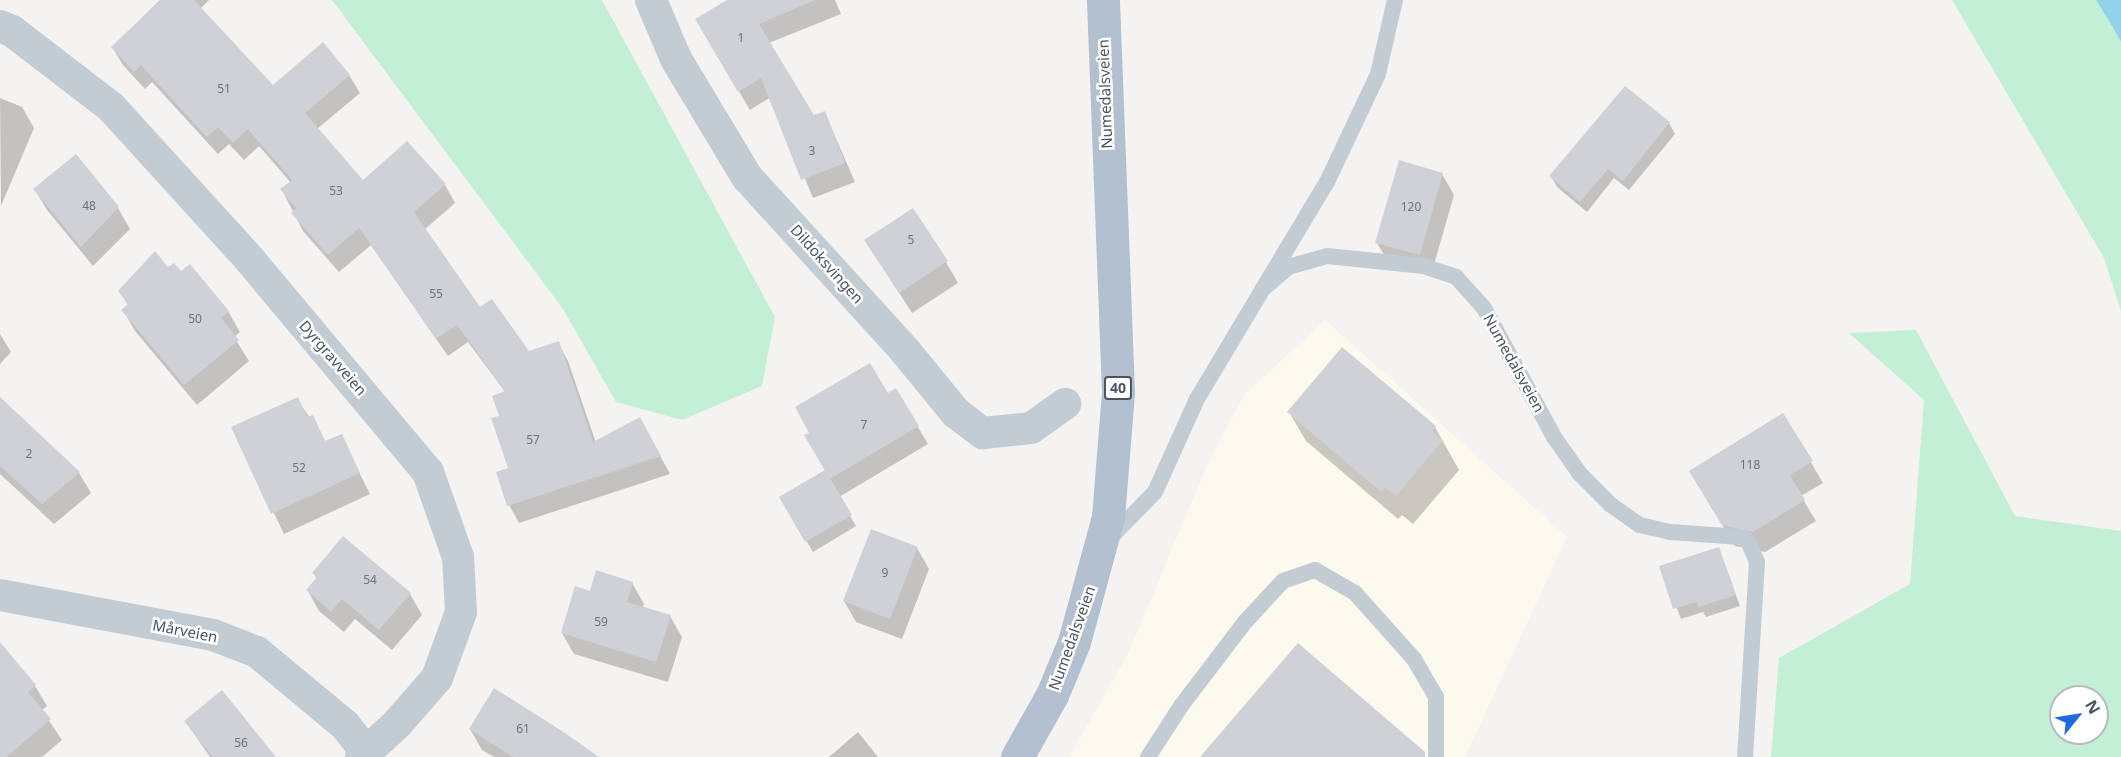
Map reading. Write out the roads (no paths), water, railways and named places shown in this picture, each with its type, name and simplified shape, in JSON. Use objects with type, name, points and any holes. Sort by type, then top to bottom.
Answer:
[{"type":"main road","name":"Numedalsveien","points":[[1017,757],[1052,695],[1074,642],[1108,517],[1118,392],[1103,0]]},
{"type":"street","name":"Dildoksvingen","points":[[651,0],[676,59],[747,177],[906,352],[956,413],[983,433],[1031,428],[1065,405]]},
{"type":"street","name":"Dyrgravveien","points":[[0,26],[12,32],[111,107],[250,260],[428,472],[458,557],[461,612],[437,678],[364,754]]},
{"type":"street","name":"Mårveien","points":[[0,596],[213,635],[257,652],[345,725],[364,754]]},
{"type":"lane","name":"Numedalsveien","points":[[1101,547],[1155,492],[1197,399],[1327,182],[1378,75],[1395,0]]},
{"type":"lane","name":"Numedalsveien","points":[[1263,289],[1288,267],[1328,256],[1423,266],[1456,277],[1484,308],[1561,446],[1580,474],[1611,505],[1640,525],[1671,532],[1740,537],[1748,542],[1757,562],[1745,757]]},
{"type":"lane","points":[[1148,757],[1181,706],[1245,622],[1283,581],[1315,570],[1355,593],[1414,659],[1436,697],[1436,757]]},
{"type":"water","points":[[2096,0],[2121,0],[2121,42],[2113,28]]}]
